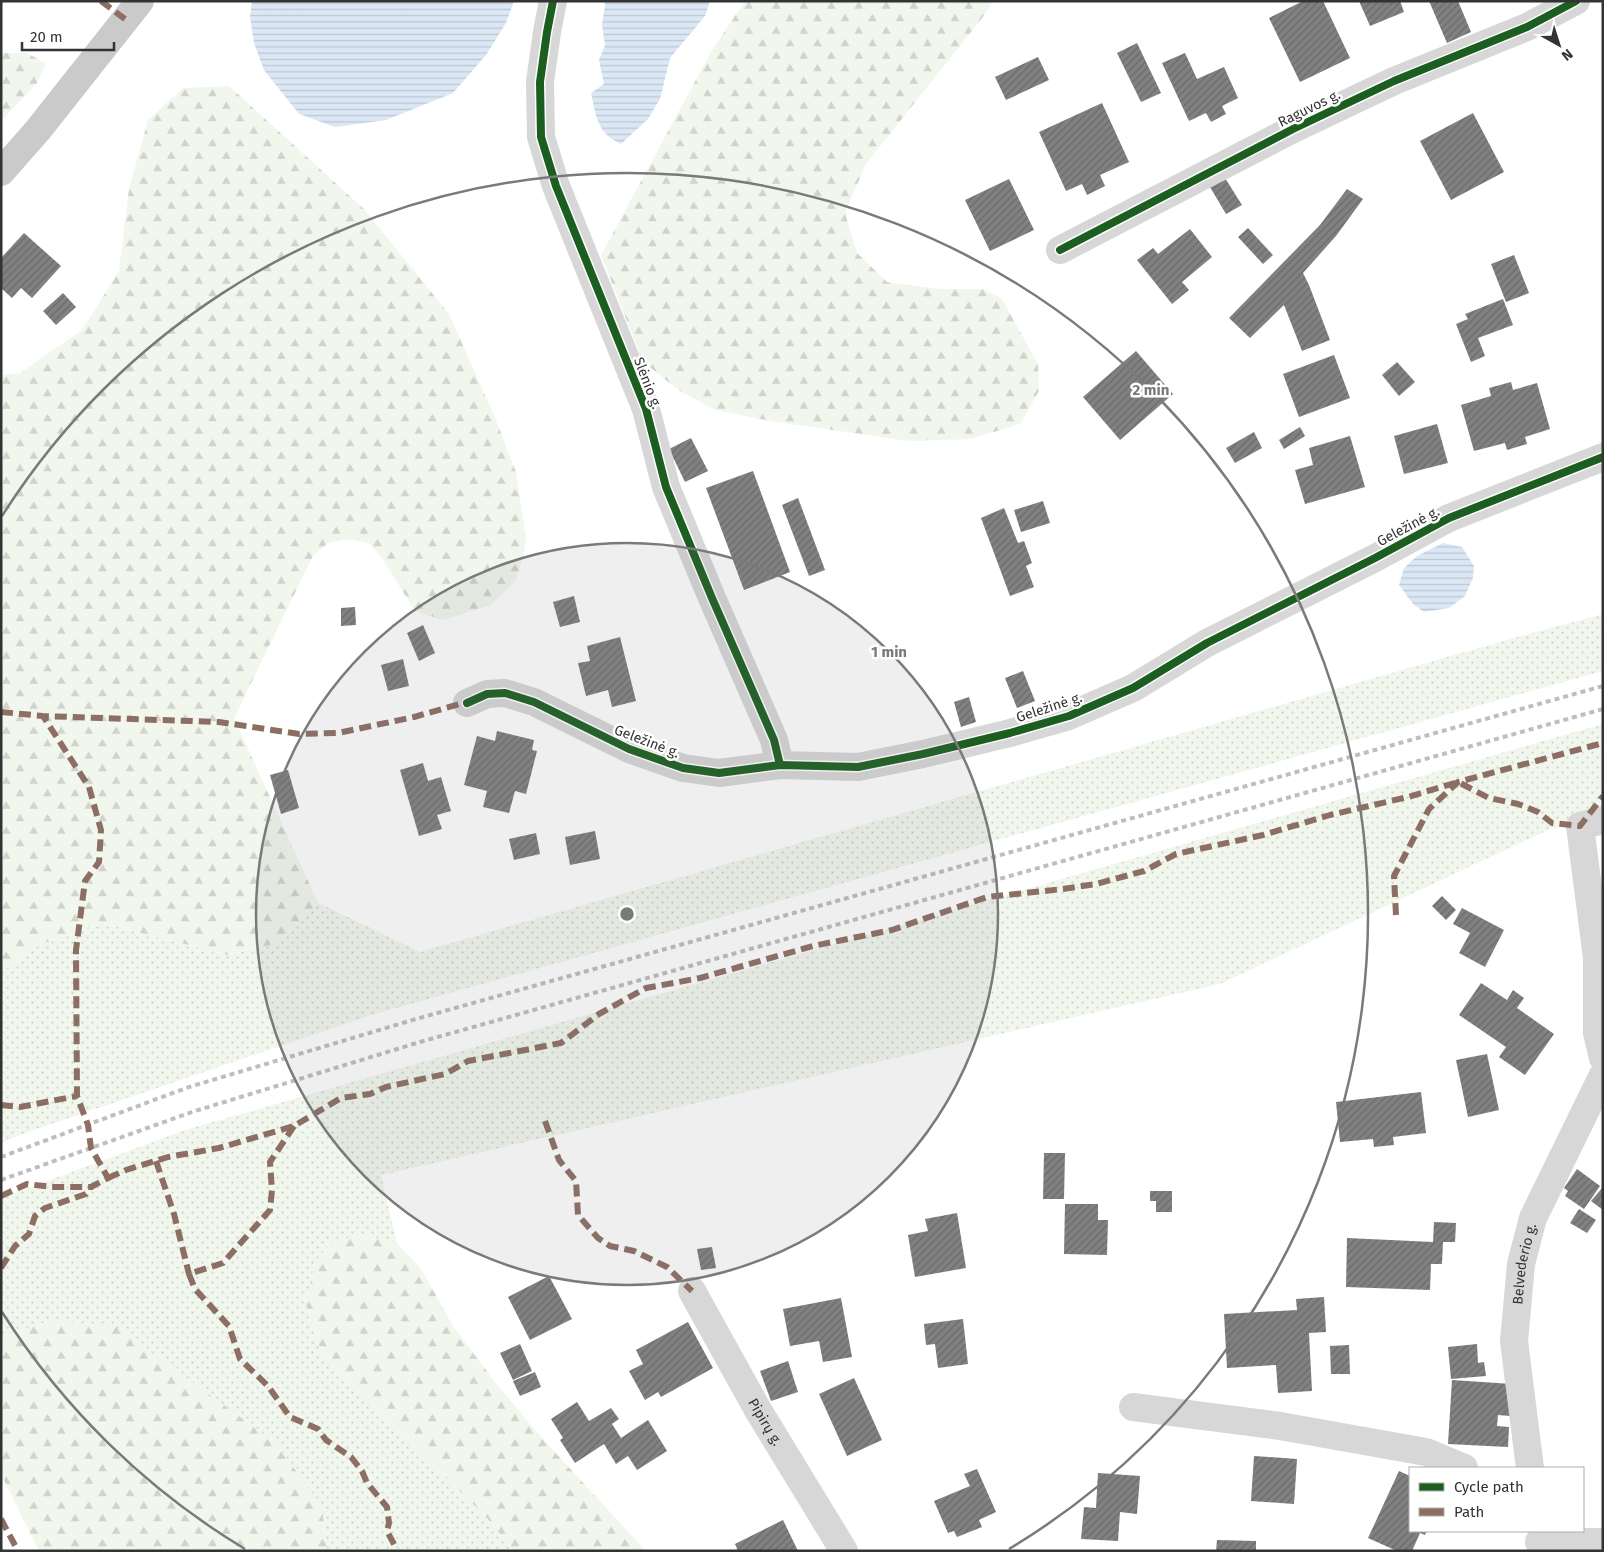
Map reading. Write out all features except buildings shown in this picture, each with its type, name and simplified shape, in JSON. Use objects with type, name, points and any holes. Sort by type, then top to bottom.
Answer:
[{"type":"main road","points":[[1,172],[38,130],[140,1]]},
{"type":"street","name":"Slėnio g.","points":[[553,1],[540,82],[541,137],[556,186],[646,409],[666,487],[774,740],[780,765]]},
{"type":"street","name":"Raguvos g.","points":[[1060,250],[1293,129],[1394,81],[1527,27],[1576,1]]},
{"type":"street","name":"Geležinė g.","points":[[467,703],[487,694],[505,693],[534,702],[629,749],[683,768],[719,773],[780,765],[858,767],[923,754],[1010,733],[1069,716],[1133,688],[1208,643],[1449,518],[1603,457]]},
{"type":"street","points":[[1591,823],[1597,958],[1597,1032],[1603,1058]]},
{"type":"street","name":"Belvederio g.","points":[[1530,1467],[1514,1340],[1521,1264],[1533,1218],[1603,1075]]},
{"type":"street","name":"Pipirų g.","points":[[692,1290],[758,1410],[844,1551]]},
{"type":"street","points":[[1133,1407],[1280,1426],[1426,1452],[1462,1467]]},
{"type":"street","points":[[1538,1541],[1603,1542]]},
{"type":"green space","points":[[745,1],[993,1],[986,13],[866,164],[845,213],[857,253],[887,282],[939,289],[983,289],[1002,299],[1038,364],[1039,391],[1020,424],[971,439],[910,441],[776,422],[715,410],[680,391],[643,362],[601,255],[712,50]]},
{"type":"green space","points":[[1,53],[27,53],[46,64],[37,83],[1,121]]},
{"type":"green space","points":[[229,86],[364,209],[449,314],[496,420],[516,472],[526,539],[523,557],[516,580],[491,605],[443,620],[415,611],[380,555],[368,543],[347,539],[328,543],[313,556],[234,718],[318,903],[278,943],[228,955],[102,923],[39,945],[1,972],[1,375],[20,373],[82,330],[119,271],[129,189],[148,120],[183,88]]},
{"type":"green space","points":[[1603,614],[1603,671],[371,1015],[28,1132],[1,1143],[1,972],[39,945],[102,923],[228,955],[278,943],[318,903],[420,952],[1503,641]]},
{"type":"green space","points":[[1603,724],[1603,813],[1548,830],[1220,984],[381,1175],[397,1243],[364,1235],[332,1242],[315,1262],[306,1305],[322,1354],[487,1518],[514,1551],[327,1551],[322,1507],[54,1320],[1,1336],[1,1198],[185,1130]]},
{"type":"green space","points":[[364,1235],[397,1243],[420,1267],[453,1326],[495,1382],[540,1436],[646,1551],[514,1551],[487,1518],[322,1354],[306,1305],[315,1262],[332,1242]]},
{"type":"green space","points":[[54,1320],[118,1328],[276,1443],[322,1507],[327,1551],[39,1551],[1,1474],[1,1336]]},
{"type":"shaded area","points":[[252,1],[514,1],[506,23],[486,55],[453,93],[386,120],[335,127],[299,114],[264,70],[254,43],[250,17]]},
{"type":"shaded area","points":[[604,1],[710,1],[705,16],[670,58],[660,99],[648,119],[621,144],[603,131],[600,126],[591,93],[604,84],[599,60],[605,45],[602,25]]},
{"type":"shaded area","points":[[1443,543],[1462,547],[1474,566],[1473,578],[1465,596],[1449,608],[1424,612],[1413,604],[1399,585],[1404,568],[1417,556]]},
{"type":"railway","points":[[1,1157],[189,1087],[416,1019],[1603,686]]},
{"type":"railway","points":[[1,1180],[195,1111],[420,1042],[1603,709]]},
{"type":"marked path","points":[[101,1],[125,19]]},
{"type":"marked path","points":[[1,712],[43,716],[219,722],[299,734],[338,733],[414,717],[470,701]]},
{"type":"marked path","points":[[1,1268],[15,1246],[29,1234],[35,1216],[45,1208],[86,1194],[91,1187],[108,1178],[91,1148],[88,1125],[77,1096],[76,950],[85,881],[99,862],[101,830],[89,787],[43,716]]},
{"type":"marked path","points":[[1396,915],[1394,876],[1429,809],[1458,782],[1603,743]]},
{"type":"marked path","points":[[108,1178],[126,1170],[168,1157],[219,1148],[294,1126],[341,1098],[370,1094],[386,1087],[445,1074],[468,1061],[561,1043],[599,1014],[646,988],[700,978],[813,946],[892,930],[987,897],[1096,884],[1144,871],[1176,854],[1263,835],[1330,815],[1408,797],[1458,782],[1489,798],[1518,804],[1538,812],[1552,823],[1580,826],[1603,796]]},
{"type":"marked path","points":[[1,1105],[20,1107],[77,1096]]},
{"type":"marked path","points":[[545,1121],[559,1160],[576,1181],[578,1215],[598,1238],[610,1246],[634,1251],[667,1267],[692,1291]]},
{"type":"marked path","points":[[294,1126],[270,1162],[272,1190],[270,1210],[223,1263],[189,1274],[195,1289],[229,1326],[240,1359],[268,1386],[290,1417],[318,1429],[326,1440],[351,1457],[362,1471],[367,1483],[387,1507],[389,1523],[387,1531],[395,1546],[395,1551]]},
{"type":"marked path","points":[[156,1161],[174,1214],[189,1274]]},
{"type":"marked path","points":[[1,1196],[27,1184],[52,1187],[91,1187]]},
{"type":"marked path","points":[[1,1519],[18,1551]]},
{"type":"cycle path","points":[[553,1],[540,82],[541,137],[556,186],[646,409],[666,487],[774,740],[780,765]]},
{"type":"cycle path","points":[[1060,250],[1293,129],[1394,81],[1527,27],[1576,1]]},
{"type":"cycle path","points":[[467,703],[487,694],[505,693],[534,702],[629,749],[683,768],[719,773],[780,765],[858,767],[923,754],[1010,733],[1069,716],[1133,688],[1207,643],[1375,558],[1449,518],[1603,457]]}]
